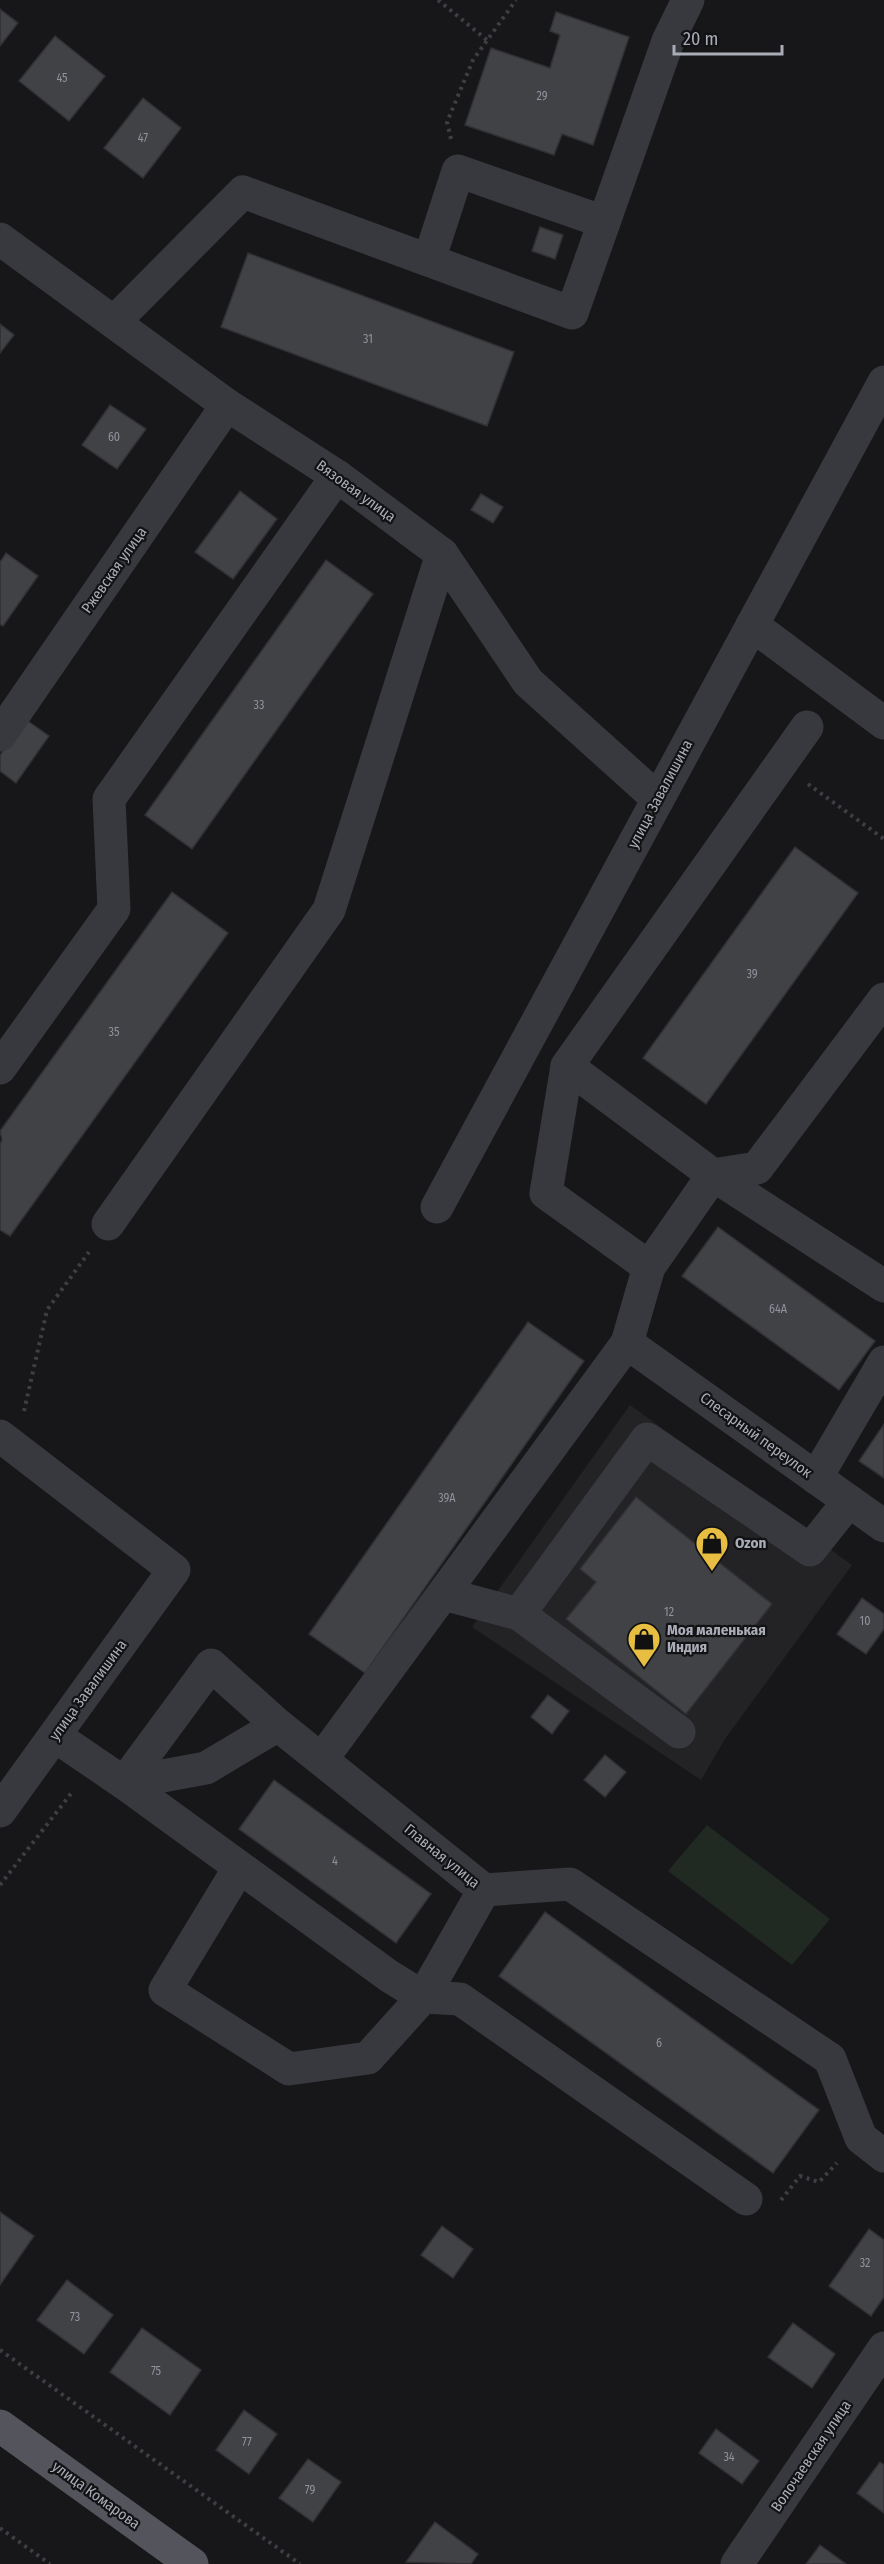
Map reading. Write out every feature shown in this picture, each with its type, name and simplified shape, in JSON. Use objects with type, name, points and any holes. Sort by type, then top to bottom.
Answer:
[{"type":"main road","name":"улица Комарова","points":[[0,2426],[192,2564]]},
{"type":"street","points":[[114,322],[243,192],[572,313],[668,41],[687,0]]},
{"type":"street","points":[[429,260],[458,171],[603,222]]},
{"type":"street","name":"Вязовая улица","points":[[0,238],[227,405],[337,476],[442,554],[528,682],[658,800]]},
{"type":"street","name":"улица Завалишина","points":[[437,1207],[884,382]]},
{"type":"street","name":"Ржевская улица","points":[[0,735],[227,405]]},
{"type":"street","points":[[0,1068],[114,909],[109,799],[337,476]]},
{"type":"street","points":[[108,1224],[329,910],[442,554]]},
{"type":"street","points":[[752,626],[884,723]]},
{"type":"street","points":[[649,1267],[546,1193],[567,1066],[807,727]]},
{"type":"street","points":[[322,1760],[627,1343],[649,1267],[713,1175],[757,1168],[884,999]]},
{"type":"street","points":[[567,1066],[713,1175],[884,1286]]},
{"type":"street","name":"Слесарный переулок","points":[[627,1343],[884,1526]]},
{"type":"street","points":[[816,1478],[884,1362]]},
{"type":"street","points":[[519,1614],[647,1439],[810,1550],[849,1501]]},
{"type":"street","name":"улица Завалишина","points":[[0,1811],[174,1570],[8,1442]]},
{"type":"street","points":[[444,1594],[519,1614],[679,1732]]},
{"type":"street","name":"Главная улица","points":[[124,1783],[212,1665],[278,1725],[484,1890],[570,1884],[830,2059],[873,2147]]},
{"type":"street","points":[[124,1783],[206,1768],[278,1725]]},
{"type":"street","points":[[55,1736],[124,1783],[389,1977],[423,1997],[460,1999],[746,2199]]},
{"type":"street","points":[[239,1868],[165,1990],[289,2069],[368,2058],[423,1997],[484,1890]]},
{"type":"street","name":"Волочаевская улица","points":[[737,2564],[884,2348]]},
{"type":"path","points":[[438,0],[487,40]]},
{"type":"path","points":[[458,171],[447,122],[473,60],[516,0]]},
{"type":"path","points":[[781,764],[884,838]]},
{"type":"path","points":[[8,1442],[47,1310],[108,1224]]},
{"type":"path","points":[[0,1885],[95,1763]]},
{"type":"path","points":[[746,2199],[771,2212],[800,2176],[819,2182],[873,2147]]},
{"type":"path","points":[[0,2350],[300,2564]]},
{"type":"path","points":[[0,2528],[50,2564]]},
{"type":"shaded area","points":[[630,1405],[852,1565],[725,1739],[701,1780],[472,1627]]},
{"type":"shaded area","points":[[707,1825],[830,1919],[792,1965],[668,1871]]},
{"type":"building","points":[[0,9],[18,23],[0,46]]},
{"type":"building","points":[[556,12],[629,37],[593,145],[562,134],[554,155],[465,125],[491,48],[550,68],[560,35],[550,31]]},
{"type":"building","points":[[55,36],[105,76],[69,121],[19,81]]},
{"type":"building","points":[[143,98],[181,128],[143,178],[104,148]]},
{"type":"building","points":[[540,227],[563,235],[555,259],[532,251]]},
{"type":"building","points":[[248,253],[514,352],[487,426],[221,327]]},
{"type":"building","points":[[0,324],[14,335],[0,353]]},
{"type":"building","points":[[110,405],[146,429],[117,469],[82,445]]},
{"type":"building","points":[[240,491],[277,519],[233,579],[195,552]]},
{"type":"building","points":[[481,494],[503,507],[493,523],[471,510]]},
{"type":"building","points":[[6,553],[38,576],[3,626],[0,624],[0,562]]},
{"type":"building","points":[[326,560],[373,594],[192,849],[145,815]]},
{"type":"building","points":[[25,719],[49,736],[16,783],[0,771],[0,755]]},
{"type":"building","points":[[795,847],[858,893],[706,1104],[643,1058]]},
{"type":"building","points":[[172,892],[228,933],[10,1236],[0,1230],[0,1144],[2,1140],[0,1131]]},
{"type":"building","points":[[718,1227],[875,1341],[839,1390],[682,1276]]},
{"type":"building","points":[[528,1322],[584,1361],[365,1673],[309,1634]]},
{"type":"building","points":[[884,1424],[884,1478],[859,1461]]},
{"type":"building","points":[[636,1497],[772,1604],[686,1714],[566,1619],[596,1582],[580,1569]]},
{"type":"building","points":[[862,1598],[884,1614],[884,1629],[866,1654],[837,1634]]},
{"type":"building","points":[[548,1695],[569,1711],[552,1734],[531,1717]]},
{"type":"building","points":[[605,1755],[626,1772],[605,1797],[584,1780]]},
{"type":"building","points":[[274,1780],[431,1894],[396,1943],[239,1829]]},
{"type":"building","points":[[545,1912],[819,2110],[773,2173],[499,1976]]},
{"type":"building","points":[[0,2212],[34,2236],[0,2285]]},
{"type":"building","points":[[442,2226],[473,2249],[453,2278],[421,2255]]},
{"type":"building","points":[[869,2229],[884,2240],[884,2297],[871,2316],[829,2286]]},
{"type":"building","points":[[67,2280],[113,2315],[84,2354],[37,2320]]},
{"type":"building","points":[[793,2323],[835,2354],[812,2388],[768,2357]]},
{"type":"building","points":[[142,2328],[201,2370],[170,2415],[110,2372]]},
{"type":"building","points":[[244,2410],[277,2434],[249,2474],[216,2450]]},
{"type":"building","points":[[716,2429],[759,2461],[742,2484],[699,2453]]},
{"type":"building","points":[[308,2459],[341,2482],[313,2522],[279,2498]]},
{"type":"building","points":[[880,2462],[884,2465],[884,2513],[857,2493]]},
{"type":"building","points":[[435,2522],[478,2554],[471,2564],[406,2562]]},
{"type":"building","points":[[820,2545],[846,2564],[806,2564]]},
{"type":"place","name":"Ozon","points":[[712,1572]]},
{"type":"place","name":"Моя маленькая Индия","points":[[644,1668]]}]
